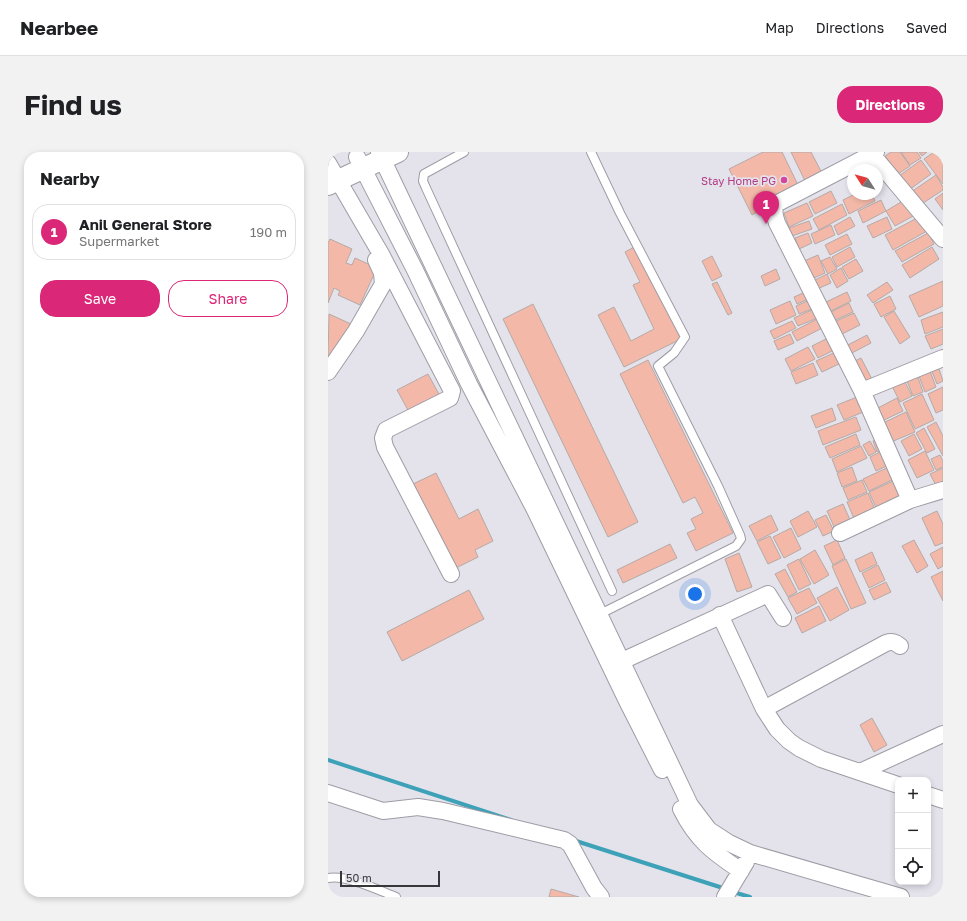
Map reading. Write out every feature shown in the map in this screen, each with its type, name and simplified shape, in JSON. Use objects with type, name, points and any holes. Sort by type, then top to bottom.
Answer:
[{"type":"street","points":[[910,500],[862,391],[777,223],[774,212],[775,206],[778,203],[873,153],[943,239]]},
{"type":"street","points":[[375,157],[600,614],[690,805],[709,830],[729,844],[750,853],[901,897]]},
{"type":"street","points":[[330,175],[375,157]]},
{"type":"street","points":[[375,157],[415,270],[469,384],[535,510],[684,814],[697,834],[709,848],[732,886]]},
{"type":"street","points":[[328,372],[356,331],[383,284],[382,273],[369,246],[330,175]]},
{"type":"street","points":[[330,175],[381,254],[452,391],[450,398],[386,430],[383,438],[386,447],[451,574]]},
{"type":"street","points":[[862,391],[943,358]]},
{"type":"street","points":[[840,533],[910,500],[943,490]]},
{"type":"street","points":[[622,661],[768,594],[783,618]]},
{"type":"street","points":[[720,615],[764,709],[781,733],[789,741],[798,748],[821,759],[895,784]]},
{"type":"street","points":[[764,709],[886,643],[891,641],[896,642],[900,646]]},
{"type":"street","points":[[860,772],[943,734]]},
{"type":"street","points":[[328,793],[383,811],[418,808],[443,810],[564,840],[570,844],[594,888],[601,897]]},
{"type":"street","points":[[931,796],[943,800]]},
{"type":"street","points":[[732,886],[750,853]]},
{"type":"lane","points":[[464,152],[424,174],[423,181],[612,591]]},
{"type":"lane","points":[[591,152],[620,214],[685,337],[674,353],[658,366],[718,486],[741,539],[736,546],[600,614]]},
{"type":"lane","points":[[328,878],[333,877],[350,880],[396,897]]},
{"type":"building","points":[[763,152],[782,152],[799,187],[752,215],[729,169]]},
{"type":"building","points":[[791,152],[811,152],[824,177],[807,185]]},
{"type":"building","points":[[891,152],[900,152],[910,166],[898,174],[885,156]]},
{"type":"building","points":[[901,152],[917,152],[921,158],[910,165]]},
{"type":"building","points":[[919,152],[927,152],[922,156]]},
{"type":"building","points":[[936,152],[943,162],[943,184],[924,159]]},
{"type":"building","points":[[921,160],[931,174],[909,190],[899,176]]},
{"type":"building","points":[[936,175],[943,187],[943,190],[920,205],[911,192]]},
{"type":"building","points":[[831,191],[837,203],[815,214],[809,202]]},
{"type":"building","points":[[943,193],[943,210],[935,199]]},
{"type":"building","points":[[847,198],[847,200],[875,201],[849,214],[843,200]]},
{"type":"building","points":[[906,199],[915,215],[895,226],[886,211]]},
{"type":"building","points":[[881,200],[886,211],[863,223],[858,211]]},
{"type":"building","points":[[807,203],[813,216],[789,227],[784,213]]},
{"type":"building","points":[[842,204],[847,215],[819,230],[813,219]]},
{"type":"building","points":[[850,217],[855,226],[838,235],[834,226]]},
{"type":"building","points":[[887,217],[892,229],[873,238],[867,226]]},
{"type":"building","points":[[919,217],[927,231],[893,250],[885,235]]},
{"type":"building","points":[[809,221],[812,229],[792,236],[789,228]]},
{"type":"building","points":[[831,225],[835,235],[815,244],[811,234]]},
{"type":"building","points":[[808,233],[812,243],[799,249],[795,238]]},
{"type":"building","points":[[928,233],[934,244],[902,262],[895,251]]},
{"type":"building","points":[[847,234],[852,244],[830,255],[825,245]]},
{"type":"building","points":[[330,239],[352,249],[346,263],[352,265],[355,258],[377,268],[360,305],[338,295],[340,291],[334,288],[328,303],[328,243]]},
{"type":"building","points":[[636,246],[681,339],[624,367],[598,315],[614,307],[631,341],[654,329],[633,285],[640,282],[625,252]]},
{"type":"building","points":[[850,247],[855,257],[837,267],[832,257]]},
{"type":"building","points":[[932,247],[939,259],[910,278],[902,265]]},
{"type":"building","points":[[818,255],[825,273],[812,279],[804,261]]},
{"type":"building","points":[[712,256],[722,276],[712,281],[702,261]]},
{"type":"building","points":[[830,257],[837,269],[828,274],[821,261]]},
{"type":"building","points":[[856,259],[863,271],[849,279],[842,267]]},
{"type":"building","points":[[841,268],[848,281],[837,288],[830,275]]},
{"type":"building","points":[[776,269],[780,279],[765,286],[761,276]]},
{"type":"building","points":[[827,274],[831,283],[817,289],[813,281]]},
{"type":"building","points":[[943,281],[943,306],[919,317],[909,296]]},
{"type":"building","points":[[717,282],[732,313],[728,315],[712,284]]},
{"type":"building","points":[[887,282],[893,290],[873,303],[867,295]]},
{"type":"building","points":[[810,290],[813,297],[797,304],[794,297]]},
{"type":"building","points":[[847,292],[851,301],[829,312],[824,303]]},
{"type":"building","points":[[890,296],[896,309],[881,317],[874,304]]},
{"type":"building","points":[[814,298],[817,307],[799,314],[796,306]]},
{"type":"building","points":[[790,301],[796,315],[776,324],[770,310]]},
{"type":"building","points":[[849,303],[853,312],[833,321],[829,313]]},
{"type":"building","points":[[533,304],[638,522],[608,537],[503,319]]},
{"type":"building","points":[[816,308],[820,317],[798,326],[794,318]]},
{"type":"building","points":[[894,311],[910,337],[900,344],[884,317]]},
{"type":"building","points":[[943,312],[943,327],[925,334],[921,320]]},
{"type":"building","points":[[854,313],[860,325],[840,335],[834,322]]},
{"type":"building","points":[[329,314],[351,324],[334,360],[328,357]]},
{"type":"building","points":[[819,318],[824,327],[797,341],[792,332]]},
{"type":"building","points":[[792,321],[796,328],[774,339],[770,331]]},
{"type":"building","points":[[943,329],[943,344],[931,349],[925,336]]},
{"type":"building","points":[[790,334],[794,343],[778,350],[774,341]]},
{"type":"building","points":[[867,335],[871,343],[850,354],[846,346]]},
{"type":"building","points":[[832,336],[838,348],[818,358],[812,346]]},
{"type":"building","points":[[808,347],[815,359],[791,371],[785,359]]},
{"type":"building","points":[[838,351],[843,362],[822,372],[816,361]]},
{"type":"building","points":[[861,358],[874,383],[866,387],[853,362]]},
{"type":"building","points":[[648,360],[733,533],[696,551],[687,533],[696,529],[691,519],[703,513],[695,497],[683,503],[620,374]]},
{"type":"building","points":[[813,363],[818,375],[796,384],[791,372]]},
{"type":"building","points":[[938,366],[943,381],[937,384],[931,369]]},
{"type":"building","points":[[930,371],[936,387],[925,392],[919,376]]},
{"type":"building","points":[[916,372],[923,392],[913,396],[905,376]]},
{"type":"building","points":[[428,374],[440,396],[409,412],[397,390]]},
{"type":"building","points":[[903,378],[912,396],[900,402],[891,384]]},
{"type":"building","points":[[943,387],[943,410],[936,413],[928,394]]},
{"type":"building","points":[[922,394],[934,420],[915,429],[903,403]]},
{"type":"building","points":[[862,395],[868,410],[844,420],[837,405]]},
{"type":"building","points":[[897,398],[903,411],[882,421],[876,409]]},
{"type":"building","points":[[832,408],[836,420],[816,428],[811,416]]},
{"type":"building","points":[[906,412],[915,432],[891,442],[883,423]]},
{"type":"building","points":[[856,417],[861,430],[823,445],[818,431]]},
{"type":"building","points":[[936,422],[943,436],[943,456],[927,427]]},
{"type":"building","points":[[924,428],[935,449],[927,453],[916,433]]},
{"type":"building","points":[[856,434],[860,445],[830,458],[825,447]]},
{"type":"building","points":[[914,434],[922,449],[909,456],[901,441]]},
{"type":"building","points":[[879,438],[884,448],[877,452],[873,441]]},
{"type":"building","points":[[870,441],[876,452],[869,456],[863,445]]},
{"type":"building","points":[[861,446],[867,458],[837,472],[832,459]]},
{"type":"building","points":[[884,450],[891,464],[876,471],[870,457]]},
{"type":"building","points":[[925,451],[934,470],[917,478],[908,460]]},
{"type":"building","points":[[940,455],[943,461],[943,467],[936,470],[931,459]]},
{"type":"building","points":[[891,466],[896,478],[869,491],[863,479]]},
{"type":"building","points":[[852,467],[857,481],[842,487],[837,473]]},
{"type":"building","points":[[943,468],[943,489],[939,491],[930,474]]},
{"type":"building","points":[[436,473],[459,519],[478,509],[493,541],[475,550],[478,557],[456,568],[413,484]]},
{"type":"building","points":[[862,480],[867,492],[848,500],[843,488]]},
{"type":"building","points":[[893,481],[902,501],[878,512],[869,492]]},
{"type":"building","points":[[868,493],[876,512],[855,521],[847,502]]},
{"type":"building","points":[[843,504],[851,522],[835,529],[827,511]]},
{"type":"building","points":[[808,511],[817,527],[798,537],[790,521]]},
{"type":"building","points":[[937,511],[943,524],[943,543],[935,546],[922,518]]},
{"type":"building","points":[[771,515],[778,530],[757,541],[749,526]]},
{"type":"building","points":[[826,515],[834,531],[823,536],[815,520]]},
{"type":"building","points":[[791,528],[801,549],[784,558],[773,537]]},
{"type":"building","points":[[770,536],[781,558],[768,564],[757,542]]},
{"type":"building","points":[[837,540],[845,558],[833,565],[824,546]]},
{"type":"building","points":[[914,540],[928,566],[917,573],[902,546]]},
{"type":"building","points":[[670,544],[677,558],[623,583],[617,570]]},
{"type":"building","points":[[943,547],[943,566],[938,569],[930,554]]},
{"type":"building","points":[[815,550],[829,575],[814,584],[800,559]]},
{"type":"building","points":[[872,552],[877,564],[860,572],[855,560]]},
{"type":"building","points":[[739,553],[752,587],[737,592],[725,559]]},
{"type":"building","points":[[799,559],[811,584],[799,590],[787,565]]},
{"type":"building","points":[[846,559],[866,603],[851,609],[832,566]]},
{"type":"building","points":[[878,565],[885,580],[869,588],[862,573]]},
{"type":"building","points":[[785,569],[797,592],[788,597],[775,574]]},
{"type":"building","points":[[943,571],[943,601],[931,577]]},
{"type":"building","points":[[886,582],[891,592],[874,600],[869,590]]},
{"type":"building","points":[[837,587],[849,610],[830,621],[817,598]]},
{"type":"building","points":[[809,588],[817,603],[797,614],[788,598]]},
{"type":"building","points":[[469,590],[484,619],[402,661],[387,632]]},
{"type":"building","points":[[819,606],[826,621],[802,633],[795,618]]},
{"type":"building","points":[[872,718],[887,745],[874,752],[860,725]]},
{"type":"building","points":[[551,889],[579,897],[549,897]]},
{"type":"waterway","points":[[328,760],[511,820]]},
{"type":"waterway","points":[[573,840],[726,889]]},
{"type":"waterway","points":[[733,892],[750,897]]},
{"type":"place","name":"Stay Home PG","points":[[784,180]]},
{"type":"place","name":"Anil General Store","points":[[766,224]]}]
